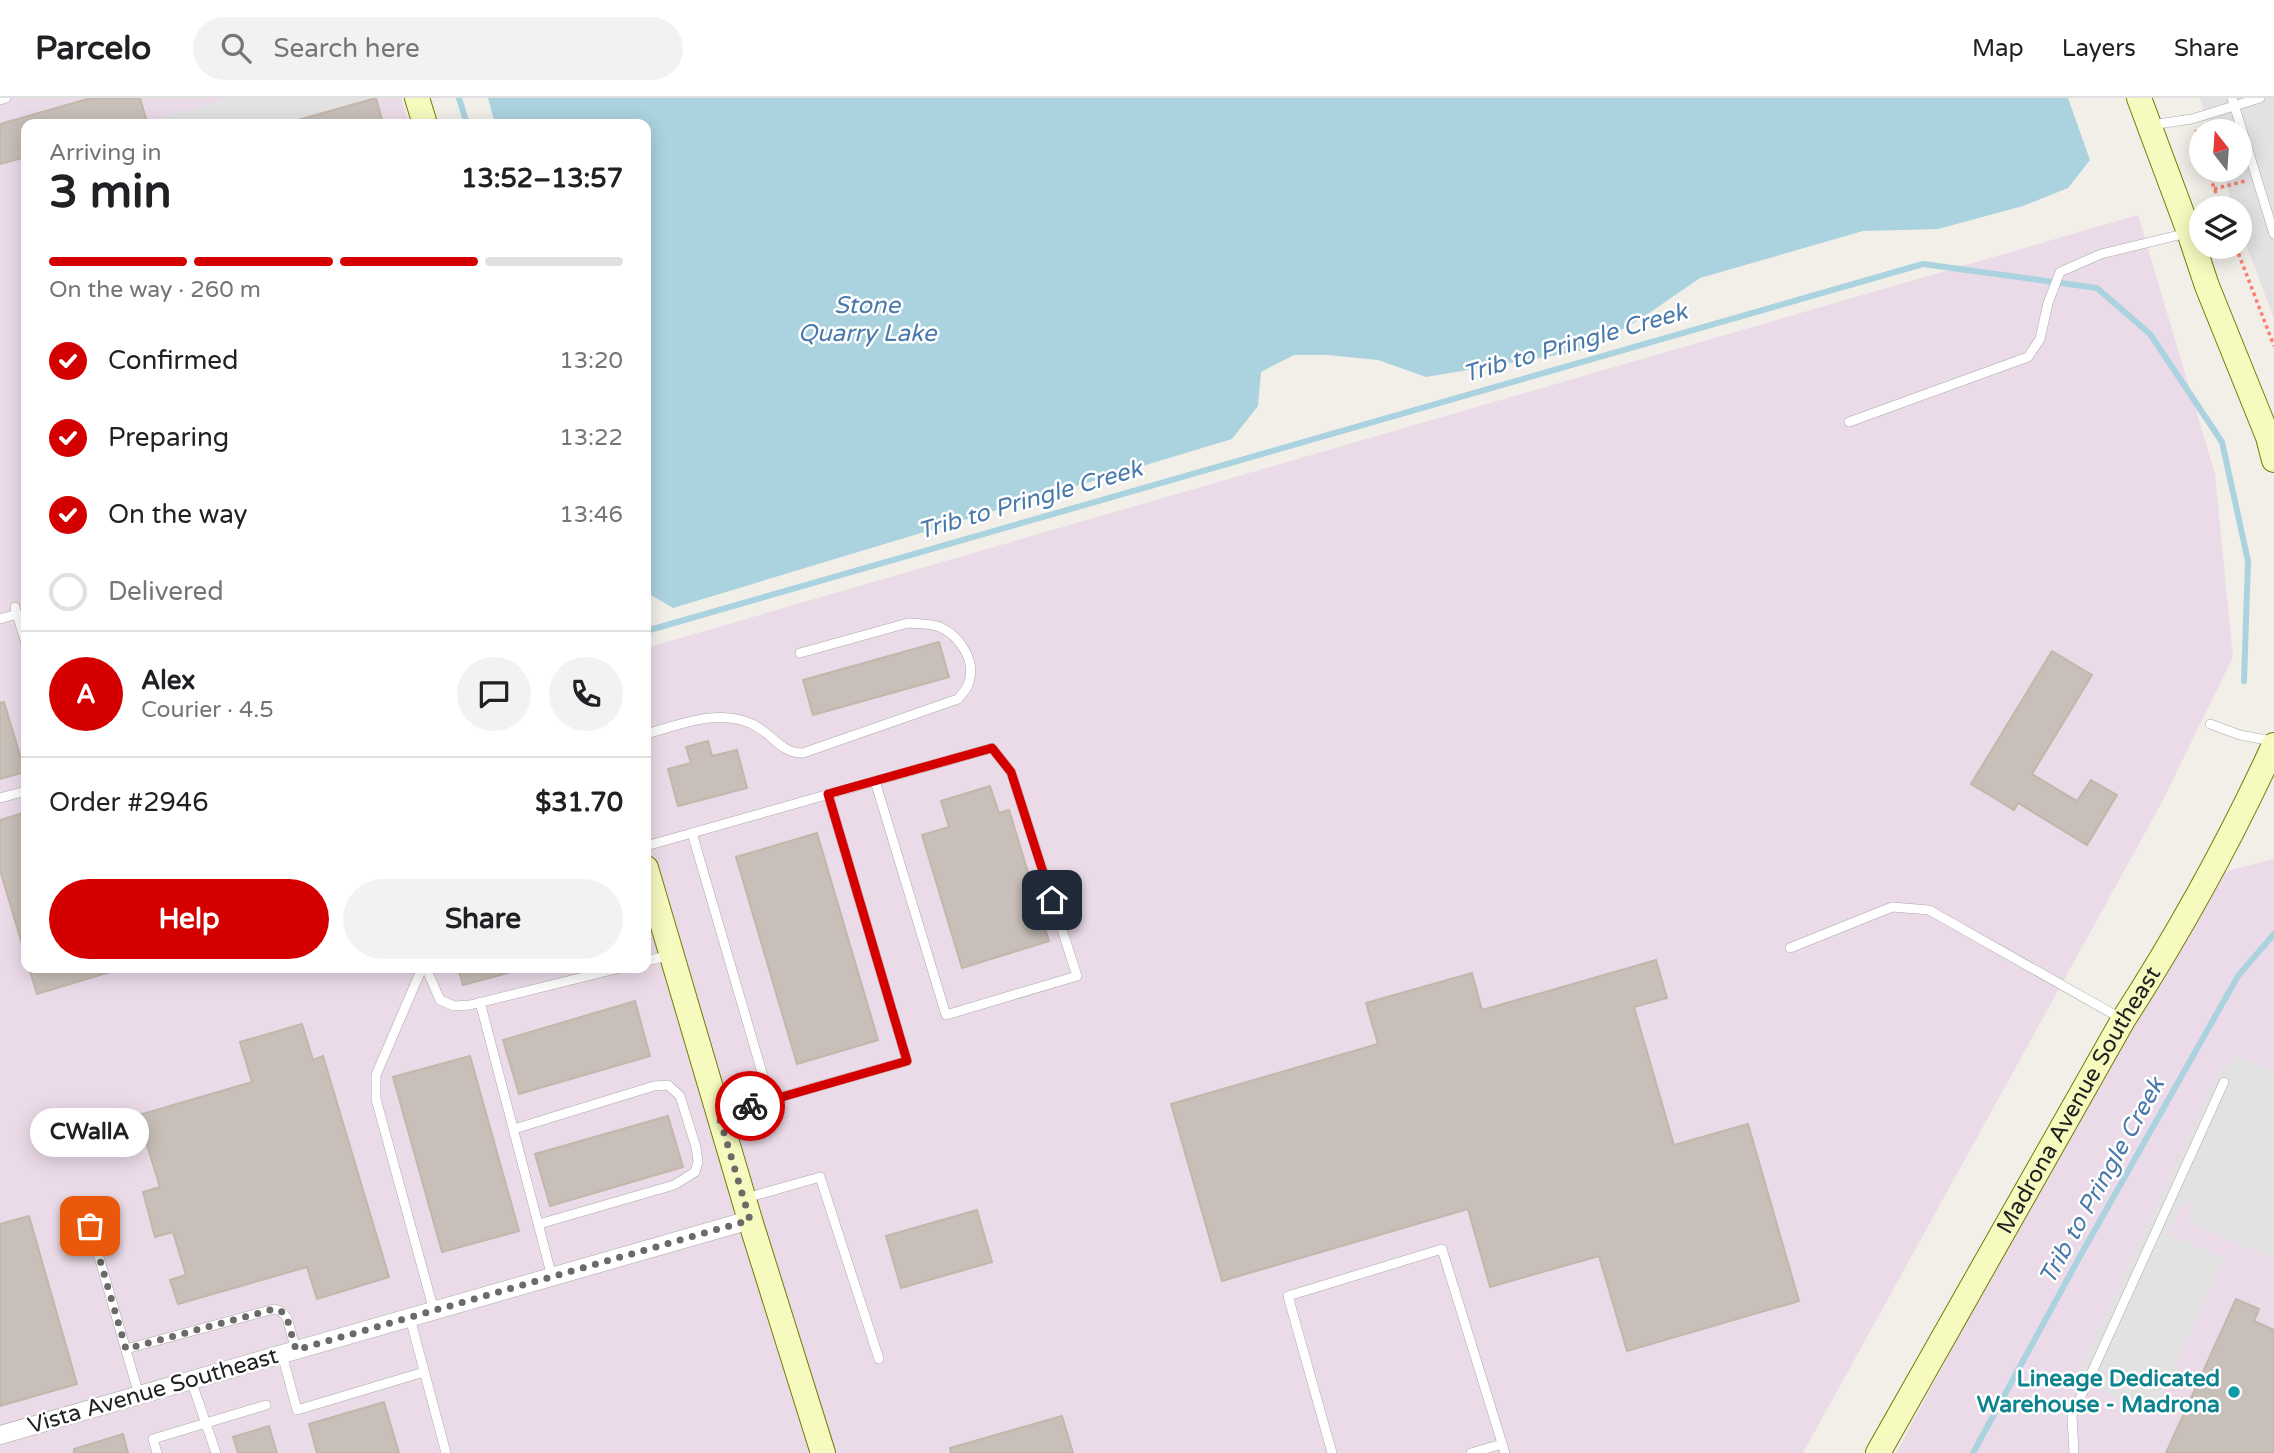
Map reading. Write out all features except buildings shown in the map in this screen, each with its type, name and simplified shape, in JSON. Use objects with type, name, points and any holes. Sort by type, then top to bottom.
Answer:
[{"type":"main road","points":[[417,98],[423,119]]},
{"type":"main road","points":[[2139,98],[2189,232]]},
{"type":"main road","points":[[2198,259],[2268,437],[2274,460]]},
{"type":"main road","name":"Madrona Avenue Southeast","points":[[1878,1453],[2123,1020],[2168,947],[2245,805],[2274,743]]},
{"type":"main road","points":[[651,885],[823,1453]]},
{"type":"street","name":"Vista Avenue Southeast","points":[[0,1435],[552,1277],[747,1209]]},
{"type":"lane","points":[[0,100],[6,98]]},
{"type":"lane","points":[[2149,126],[2192,119],[2234,102],[2260,98]]},
{"type":"lane","points":[[2234,102],[2274,234]]},
{"type":"lane","points":[[1849,422],[2028,357],[2040,339],[2048,303],[2060,271],[2101,254],[2189,232]]},
{"type":"lane","points":[[0,619],[16,610],[21,627]]},
{"type":"lane","points":[[651,733],[700,719],[725,717],[754,724],[793,753],[803,753],[958,699],[968,686],[971,673],[968,654],[956,639],[942,627],[927,625],[908,623],[800,653]]},
{"type":"lane","points":[[2210,724],[2274,743]]},
{"type":"lane","points":[[651,845],[828,794],[992,748],[1011,772],[1077,976],[946,1015],[875,781]]},
{"type":"lane","points":[[0,798],[21,792]]},
{"type":"lane","points":[[719,1116],[907,1061],[828,794]]},
{"type":"lane","points":[[692,833],[770,1100]]},
{"type":"lane","points":[[1790,948],[1892,907],[1929,910],[2123,1020]]},
{"type":"lane","points":[[651,960],[671,955]]},
{"type":"lane","points":[[422,973],[376,1075],[376,1099],[434,1311]]},
{"type":"lane","points":[[426,973],[440,1000],[454,1006],[599,973]]},
{"type":"lane","points":[[480,1002],[552,1277]]},
{"type":"lane","points":[[2074,1453],[2072,1416],[2224,1082]]},
{"type":"lane","points":[[514,1129],[654,1086],[668,1085],[680,1096],[696,1147],[698,1162],[695,1172],[674,1185],[538,1224]]},
{"type":"lane","points":[[747,1209],[820,1177],[879,1359]]},
{"type":"lane","points":[[90,1226],[139,1395]]},
{"type":"lane","points":[[1332,1453],[1288,1296],[1442,1249],[1503,1448],[1471,1453]]},
{"type":"lane","points":[[126,1349],[274,1309],[281,1311],[287,1318],[298,1410],[424,1372]]},
{"type":"lane","points":[[410,1318],[446,1453]]},
{"type":"lane","points":[[191,1380],[216,1453]]},
{"type":"lane","points":[[157,1453],[153,1439],[266,1405]]},
{"type":"path","points":[[2241,259],[2274,346]]},
{"type":"shaded area","points":[[0,98],[401,98],[407,119],[21,119],[21,973],[651,973],[651,647],[2138,215],[2215,474],[2233,657],[2161,804],[1803,1453],[0,1453]]},
{"type":"shaded area","points":[[229,98],[375,98],[300,119],[156,119]]},
{"type":"shaded area","points":[[2200,98],[2274,98],[2274,319],[2252,259],[2252,196],[2230,196],[2225,182],[2252,182],[2252,119],[2206,119]]},
{"type":"shaded area","points":[[2274,859],[2274,1453],[1896,1453],[2207,876]]},
{"type":"shaded area","points":[[2234,1054],[2274,1072],[2274,1260],[2187,1220],[2194,1205],[2190,1202],[2181,1206],[2170,1234],[2224,1259],[2153,1414],[2076,1379],[2221,1067],[2227,1069]]},
{"type":"water","name":"Stone Quarry Lake","points":[[488,98],[2068,98],[2090,160],[2068,188],[2023,206],[1938,229],[1863,231],[1700,278],[1642,318],[1586,350],[1426,377],[1378,360],[1294,355],[1261,372],[1258,406],[1232,439],[673,608],[651,595],[651,119],[494,119]]},
{"type":"waterway","name":"Trib to Pringle Creek","points":[[459,98],[465,119]]},
{"type":"waterway","name":"Trib to Pringle Creek","points":[[651,630],[1923,264],[2097,288],[2150,334],[2222,442],[2248,561],[2244,681]]},
{"type":"waterway","name":"Trib to Pringle Creek","points":[[1973,1453],[2238,976],[2274,934]]},
{"type":"way so far","points":[[90,1226],[126,1349],[274,1309],[281,1311],[287,1318],[296,1350],[750,1220],[719,1116],[750,1106]]},
{"type":"place","name":"CWallA","points":[[90,1226]]},
{"type":"place","name":"Lineage Dedicated Warehouse - Madrona","points":[[2234,1392]]},
{"type":"route","points":[[750,1106],[907,1061],[828,794],[992,748],[1011,772],[1052,900]]}]
